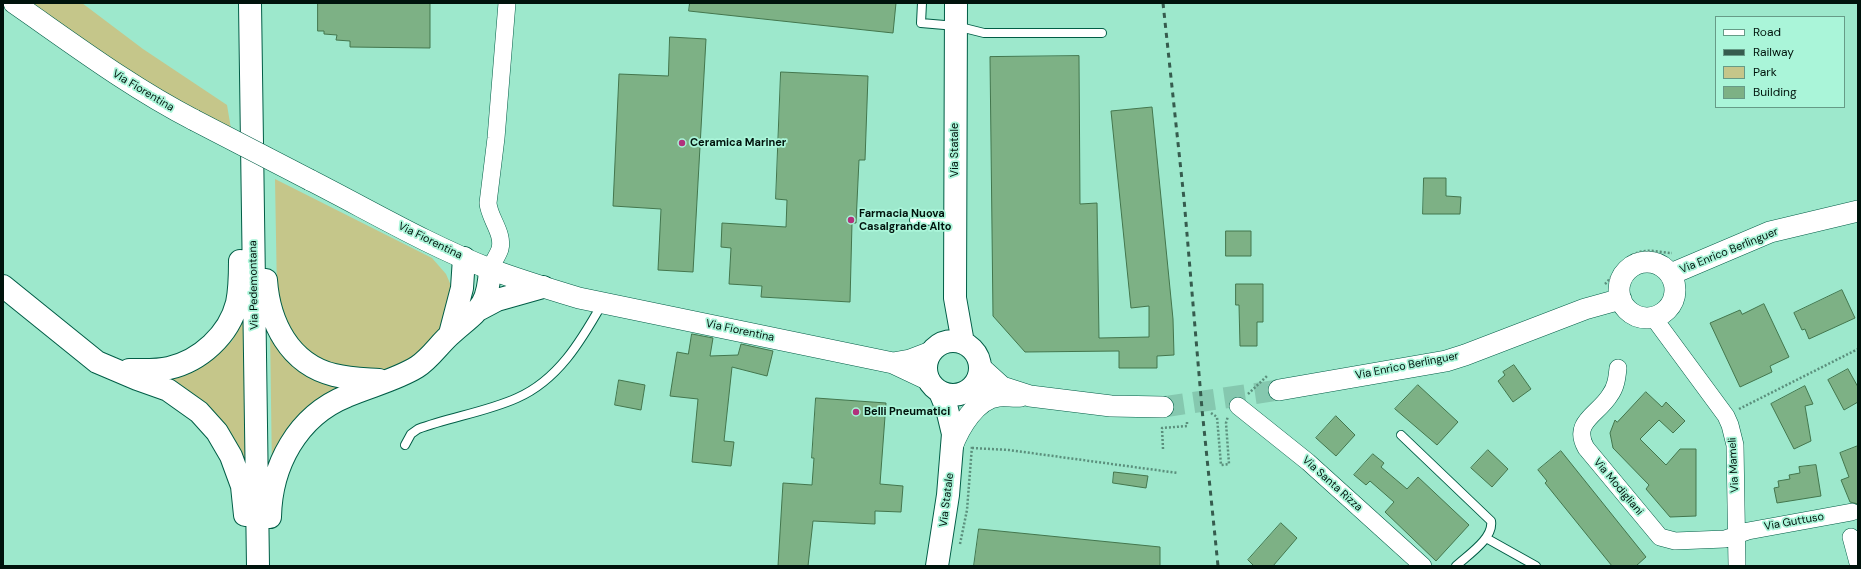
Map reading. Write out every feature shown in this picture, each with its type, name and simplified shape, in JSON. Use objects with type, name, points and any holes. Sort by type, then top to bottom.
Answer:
[{"type":"main road","name":"Via Pedemontana","points":[[250,3],[258,566]]},
{"type":"main road","name":"Via Statale","points":[[956,3],[955,298],[945,347],[926,366],[934,386],[947,409],[962,443]]},
{"type":"main road","points":[[112,368],[157,370],[180,365],[191,360],[210,346],[221,334],[232,316],[236,304],[240,280],[251,76]]},
{"type":"main road","points":[[251,76],[267,293],[269,305],[277,328],[293,350],[302,359],[323,371],[349,378],[385,381]]},
{"type":"main road","points":[[450,334],[462,288],[464,258]]},
{"type":"main road","points":[[480,309],[486,294],[490,269]]},
{"type":"main road","points":[[3,286],[80,350],[97,362],[168,390],[179,396],[199,412],[217,432],[231,456],[242,486],[249,566]]},
{"type":"main road","points":[[268,566],[272,490],[276,474],[288,448],[304,426],[320,411],[345,396],[404,374],[418,366],[431,356],[450,334],[480,309],[497,300],[543,287]]},
{"type":"main road","points":[[945,347],[975,352],[980,367]]},
{"type":"main road","name":"Via Statale","points":[[937,566],[948,495],[962,443],[968,391],[979,377],[980,367]]},
{"type":"main road","points":[[934,386],[953,395],[968,391]]},
{"type":"street","name":"Via Fiorentina","points":[[14,3],[112,72],[163,103],[310,180],[464,258],[490,269],[579,298],[893,363],[934,386]]},
{"type":"street","points":[[490,269],[500,248],[497,230],[489,210],[488,203],[496,138],[508,3]]},
{"type":"street","name":"Via Enrico Berlinguer","points":[[1671,274],[1770,232],[1858,211]]},
{"type":"street","name":"Via Enrico Berlinguer","points":[[1279,390],[1446,361],[1465,355],[1585,308],[1621,299],[1621,282],[1625,274],[1635,265],[1648,262],[1657,264],[1664,268],[1671,274],[1674,282],[1673,300],[1662,314],[1653,317]]},
{"type":"street","points":[[1621,299],[1625,306],[1638,316],[1653,317]]},
{"type":"street","name":"Via Mameli","points":[[1653,317],[1726,416],[1730,425],[1735,445],[1737,566]]},
{"type":"street","name":"Via Fiorentina","points":[[893,363],[910,360],[945,347]]},
{"type":"street","points":[[980,367],[1002,387],[1030,396]]},
{"type":"street","name":"Via Modigliani","points":[[1618,368],[1616,383],[1611,395],[1583,426],[1581,440],[1586,448],[1660,537],[1675,541],[1726,539],[1737,535]]},
{"type":"street","points":[[968,391],[999,396],[1030,396],[1111,406],[1163,407]]},
{"type":"street","points":[[962,443],[957,434],[967,418],[981,405],[999,396]]},
{"type":"street","name":"Via Santa Rizza","points":[[1233,411],[1308,462],[1423,566]]},
{"type":"street","name":"Via Guttuso","points":[[1737,535],[1748,531],[1852,512]]},
{"type":"street","points":[[1851,537],[1858,563]]},
{"type":"lane","points":[[922,3],[921,23],[956,26],[984,33],[1102,33]]},
{"type":"lane","points":[[914,220],[955,222]]},
{"type":"lane","points":[[405,445],[411,434],[418,429],[500,405],[518,398],[534,389],[564,362],[581,341],[603,303]]},
{"type":"lane","points":[[1401,435],[1491,520],[1492,526],[1486,538],[1456,566]]},
{"type":"lane","points":[[1486,538],[1536,566]]},
{"type":"path","points":[[1726,416],[1858,350]]},
{"type":"path","points":[[1211,413],[1217,417],[1222,465],[1229,464],[1226,423],[1233,411]]},
{"type":"path","points":[[1163,449],[1162,428],[1187,426],[1187,422]]},
{"type":"path","points":[[959,551],[967,510],[962,443],[1178,473]]},
{"type":"green space","points":[[26,3],[82,3],[143,49],[227,105],[231,129],[137,81]]},
{"type":"green space","points":[[275,179],[432,258],[446,274],[452,288],[445,326],[425,350],[399,365],[382,370],[353,370],[313,356],[293,334],[283,317],[277,294]]},
{"type":"green space","points":[[245,316],[246,465],[162,379],[213,358],[232,341]]},
{"type":"green space","points":[[270,327],[351,384],[272,474]]},
{"type":"building","points":[[318,3],[430,3],[430,48],[350,47],[350,41],[336,40],[337,35],[324,34],[324,31],[318,31]]},
{"type":"building","points":[[690,3],[896,3],[893,33],[689,11]]},
{"type":"building","points":[[670,37],[706,39],[693,272],[658,270],[661,209],[613,206],[619,74],[668,76]]},
{"type":"building","points":[[1079,56],[1080,204],[1097,203],[1099,338],[1149,337],[1149,306],[1131,308],[1111,111],[1152,107],[1173,319],[1174,355],[1157,356],[1157,368],[1119,368],[1119,351],[1025,352],[993,316],[990,57]]},
{"type":"building","points":[[781,72],[868,76],[865,160],[859,160],[856,223],[852,223],[850,302],[761,297],[762,286],[729,284],[731,248],[721,247],[722,223],[786,227],[787,200],[776,199]]},
{"type":"building","points":[[1424,178],[1446,178],[1446,196],[1461,197],[1460,214],[1423,214]]},
{"type":"building","points":[[1226,231],[1251,231],[1251,256],[1226,256]]},
{"type":"building","points":[[1236,284],[1263,284],[1263,322],[1257,322],[1257,346],[1240,346],[1239,305],[1236,305]]},
{"type":"building","points":[[1842,290],[1855,318],[1809,339],[1805,329],[1802,330],[1794,313]]},
{"type":"building","points":[[1764,304],[1789,357],[1770,366],[1772,372],[1740,387],[1710,323],[1740,310],[1742,314]]},
{"type":"building","points":[[692,334],[713,338],[710,356],[738,355],[741,344],[773,351],[767,376],[732,367],[724,441],[734,442],[731,466],[692,462],[698,399],[670,396],[677,352],[688,354]]},
{"type":"building","points":[[1514,365],[1531,389],[1513,402],[1498,381],[1505,375],[1503,372]]},
{"type":"building","points":[[1848,369],[1858,387],[1858,402],[1844,410],[1828,380]]},
{"type":"building","points":[[619,380],[645,385],[641,410],[615,405]]},
{"type":"building","points":[[1418,385],[1458,422],[1437,445],[1395,409]]},
{"type":"building","points":[[1805,386],[1813,404],[1805,406],[1811,441],[1794,449],[1771,404]]},
{"type":"building","points":[[1646,392],[1662,407],[1666,402],[1685,421],[1673,433],[1659,420],[1640,439],[1666,465],[1680,449],[1696,449],[1696,516],[1670,517],[1646,489],[1649,485],[1613,448],[1610,433],[1615,420],[1617,422]]},
{"type":"building","points":[[816,398],[886,403],[880,484],[903,486],[901,512],[875,511],[875,524],[813,521],[808,566],[778,566],[783,483],[812,485],[814,458],[812,458]]},
{"type":"building","points":[[1336,416],[1355,435],[1336,456],[1316,438]]},
{"type":"building","points":[[1858,446],[1858,504],[1850,502],[1841,480],[1849,477],[1840,453]]},
{"type":"building","points":[[1488,450],[1508,469],[1492,487],[1471,468]]},
{"type":"building","points":[[1561,451],[1646,557],[1636,566],[1612,566],[1545,483],[1547,481],[1538,470]]},
{"type":"building","points":[[1373,454],[1384,463],[1381,467],[1407,489],[1418,477],[1469,525],[1436,561],[1385,512],[1394,502],[1370,481],[1366,485],[1354,475]]},
{"type":"building","points":[[1816,465],[1821,496],[1777,503],[1774,488],[1779,487],[1778,481],[1790,479],[1789,475],[1800,473],[1799,467]]},
{"type":"building","points":[[1114,472],[1148,476],[1146,488],[1113,483]]},
{"type":"building","points":[[1281,523],[1297,538],[1273,566],[1254,566],[1248,560]]},
{"type":"building","points":[[979,529],[1160,547],[1160,566],[974,566]]},
{"type":"tunnel","points":[[1163,407],[1279,390]]},
{"type":"railway","points":[[1163,3],[1184,199],[1202,409],[1218,566]]},
{"type":"place","name":"Ceramica Mariner","points":[[682,143]]},
{"type":"place","name":"Farmacia Nuova Casalgrande Alto","points":[[851,220]]},
{"type":"place","name":"Belli Pneumatici","points":[[856,412]]}]
